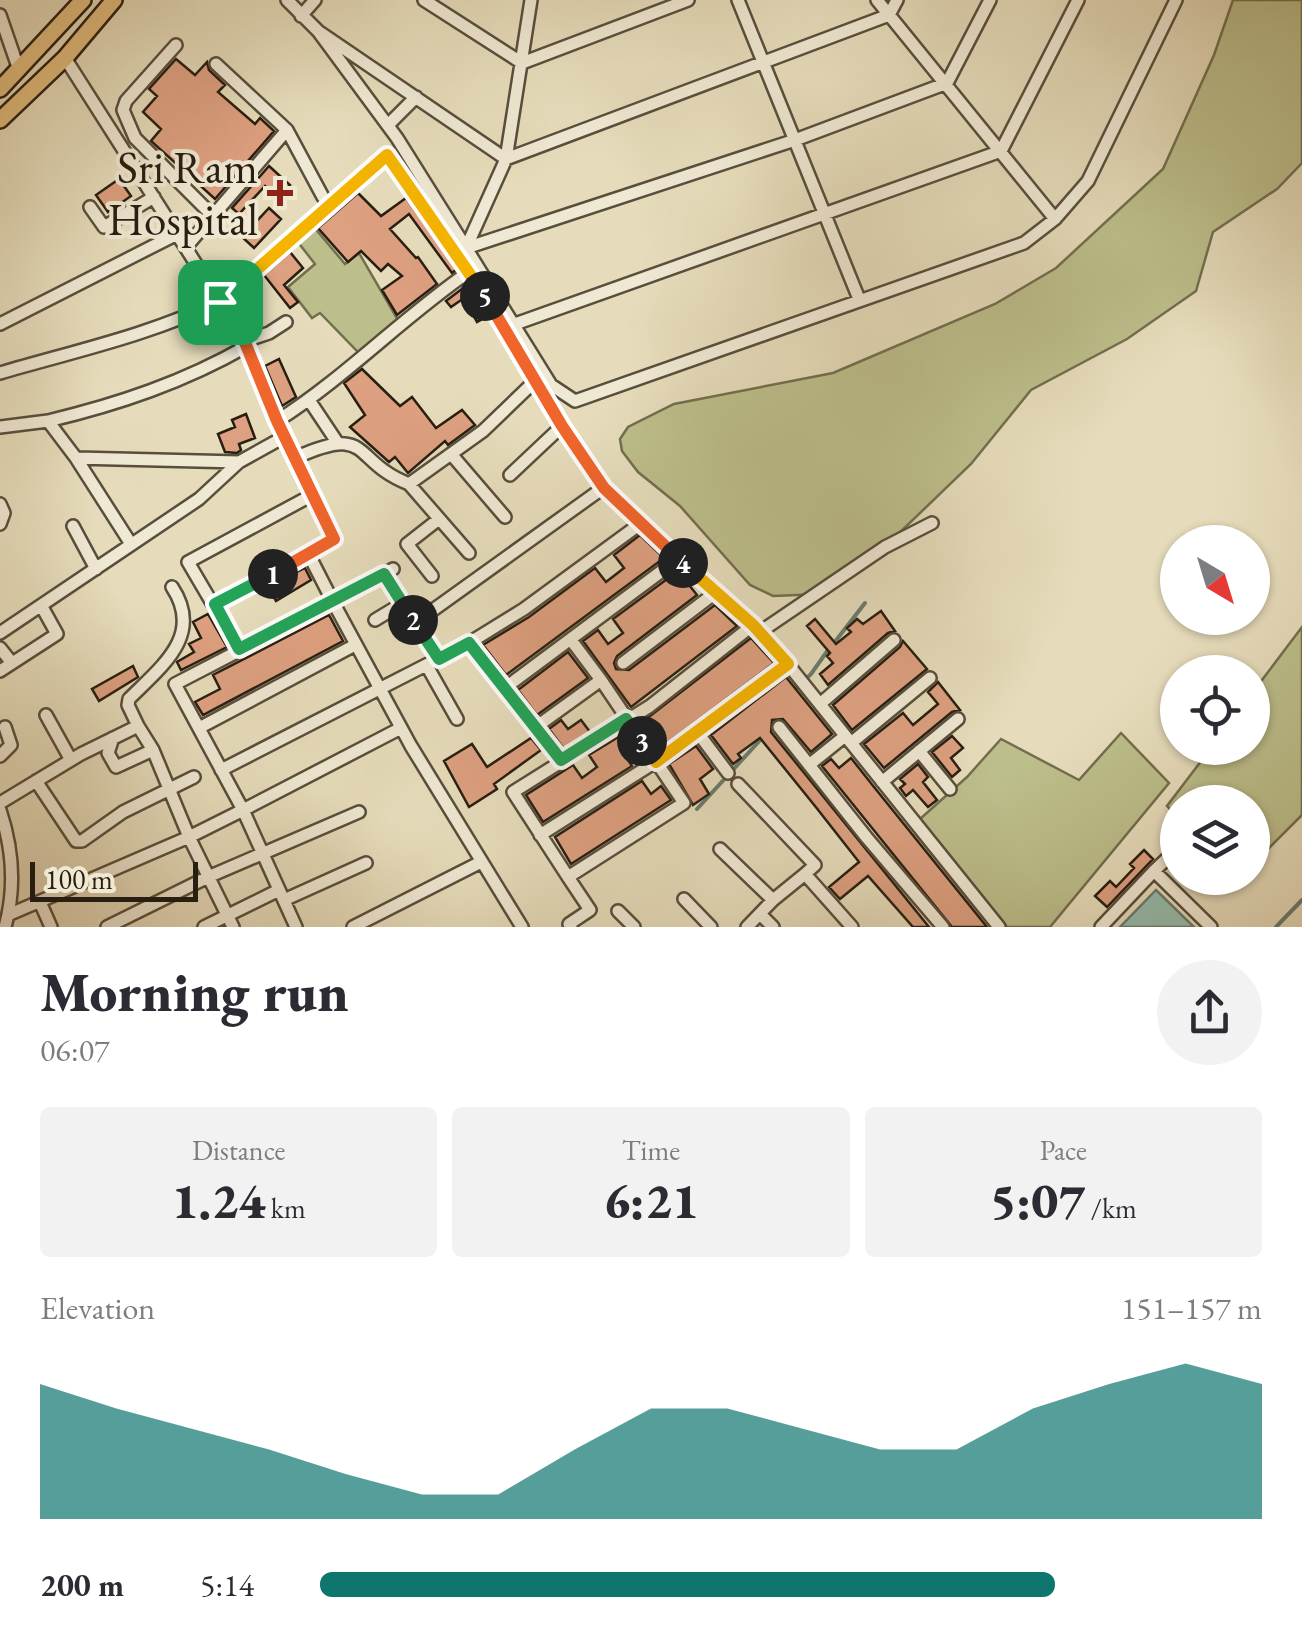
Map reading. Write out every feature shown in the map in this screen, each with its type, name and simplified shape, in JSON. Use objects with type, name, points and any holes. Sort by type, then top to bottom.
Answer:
[{"type":"highway","points":[[0,90],[83,0]]},
{"type":"highway","points":[[0,120],[65,58],[114,0]]},
{"type":"street","points":[[287,0],[318,31],[506,160]]},
{"type":"street","points":[[300,16],[315,0]]},
{"type":"street","points":[[424,0],[522,64]]},
{"type":"street","points":[[466,248],[506,160],[531,0]]},
{"type":"street","points":[[522,64],[688,0]]},
{"type":"street","points":[[738,0],[859,298]]},
{"type":"street","points":[[877,0],[1055,219]]},
{"type":"street","points":[[506,160],[890,15],[897,0]]},
{"type":"street","points":[[466,248],[794,140],[946,83],[990,0]]},
{"type":"street","points":[[515,324],[1001,151],[1078,0]]},
{"type":"street","points":[[318,31],[388,126],[551,385],[575,401],[1024,243],[1055,219],[1088,181],[1176,0]]},
{"type":"street","points":[[0,15],[19,70]]},
{"type":"street","points":[[176,46],[126,101],[123,110],[135,138],[212,216]]},
{"type":"street","points":[[65,58],[246,343],[284,437],[334,539],[215,604]]},
{"type":"street","points":[[216,64],[288,130],[323,196]]},
{"type":"street","points":[[388,126],[416,98]]},
{"type":"street","points":[[186,247],[288,130]]},
{"type":"street","points":[[0,373],[89,350],[220,302],[387,155],[470,270],[562,426],[604,488],[774,647],[999,927]]},
{"type":"street","points":[[90,207],[104,227],[154,196]]},
{"type":"street","points":[[0,324],[178,234]]},
{"type":"street","points":[[277,421],[309,400],[426,301],[470,270]]},
{"type":"street","points":[[0,427],[48,420],[167,386],[207,370],[286,322]]},
{"type":"street","points":[[409,484],[483,430],[536,381]]},
{"type":"street","points":[[309,400],[337,442]]},
{"type":"street","points":[[48,420],[132,544]]},
{"type":"street","points":[[510,475],[562,426]]},
{"type":"street","points":[[0,633],[199,499],[239,462],[284,437]]},
{"type":"street","points":[[295,458],[337,442],[364,450],[388,475],[409,484],[469,553]]},
{"type":"street","points":[[451,454],[505,517]]},
{"type":"street","points":[[76,458],[239,462]]},
{"type":"street","points":[[415,623],[604,488]]},
{"type":"street","points":[[239,649],[188,562],[314,494]]},
{"type":"street","points":[[0,504],[4,513],[0,524]]},
{"type":"street","points":[[432,576],[407,544],[439,519]]},
{"type":"street","points":[[571,927],[569,924],[590,910],[513,792],[650,706],[756,628],[884,547],[932,523]]},
{"type":"street","points":[[221,770],[469,643],[524,609],[640,524]]},
{"type":"street","points":[[73,526],[96,569]]},
{"type":"street","points":[[309,555],[401,728],[522,927]]},
{"type":"street","points":[[506,687],[678,558]]},
{"type":"street","points":[[296,927],[243,810],[175,684],[389,571],[457,719]]},
{"type":"street","points":[[172,587],[184,605],[183,632],[128,705],[153,750],[230,922]]},
{"type":"street","points":[[624,663],[715,593]]},
{"type":"street","points":[[375,620],[403,604]]},
{"type":"street","points":[[0,670],[57,634],[42,607]]},
{"type":"street","points":[[568,876],[684,802],[571,640]]},
{"type":"street","points":[[820,704],[894,640]]},
{"type":"street","points":[[469,643],[561,760]]},
{"type":"street","points":[[199,728],[354,644]]},
{"type":"street","points":[[0,648],[12,663]]},
{"type":"street","points":[[540,835],[656,762],[788,664]]},
{"type":"street","points":[[809,765],[930,678]]},
{"type":"street","points":[[536,727],[601,680]]},
{"type":"street","points":[[46,715],[72,760]]},
{"type":"street","points":[[882,782],[958,719]]},
{"type":"street","points":[[0,803],[138,726]]},
{"type":"street","points":[[0,756],[11,745],[5,727]]},
{"type":"street","points":[[779,727],[866,838],[943,927]]},
{"type":"street","points":[[0,810],[6,858],[6,921],[40,902],[189,837],[401,728]]},
{"type":"street","points":[[698,733],[728,772]]},
{"type":"street","points":[[113,738],[108,753],[116,767],[153,750]]},
{"type":"street","points":[[919,751],[950,789]]},
{"type":"street","points":[[36,781],[76,841],[96,833],[123,812],[194,777]]},
{"type":"street","points":[[738,784],[815,865],[747,927]]},
{"type":"street","points":[[106,927],[208,877],[359,812]]},
{"type":"street","points":[[720,849],[773,900]]},
{"type":"street","points":[[353,927],[480,862]]},
{"type":"street","points":[[204,927],[230,922],[281,895],[366,864]]},
{"type":"street","points":[[1101,927],[1160,865]]},
{"type":"street","points":[[1154,871],[1211,927]]},
{"type":"street","points":[[806,874],[852,927]]},
{"type":"street","points":[[684,899],[711,927]]},
{"type":"street","points":[[40,902],[50,927]]},
{"type":"street","points":[[618,911],[634,927]]},
{"type":"street","points":[[760,914],[773,927]]},
{"type":"green space","points":[[1233,0],[1302,0],[1302,163],[1277,189],[1213,232],[1196,291],[1127,339],[1031,390],[971,464],[894,538],[822,594],[773,596],[750,585],[680,506],[638,472],[622,451],[620,439],[628,427],[674,404],[833,373],[995,304],[1056,268],[1163,169],[1214,55]]},
{"type":"green space","points":[[313,226],[345,264],[359,253],[398,320],[358,352],[320,313],[312,318],[288,287],[315,264],[297,241]]},
{"type":"green space","points":[[1302,627],[1302,815],[1270,847],[1270,785],[1183,785],[1198,765],[1270,765],[1270,669]]},
{"type":"green space","points":[[1121,733],[1169,783],[1160,785],[1160,794],[1050,927],[1007,927],[920,819],[967,777],[1001,739],[1079,780]]},
{"type":"shaded area","points":[[1156,890],[1194,927],[1120,927]]},
{"type":"building","points":[[176,59],[195,75],[207,62],[209,70],[225,85],[218,92],[255,124],[260,118],[274,131],[215,199],[151,141],[161,129],[143,112],[157,96],[149,89]]},
{"type":"building","points":[[269,166],[290,185],[278,198],[265,186],[239,214],[232,208]]},
{"type":"building","points":[[119,179],[131,196],[108,212],[96,195]]},
{"type":"building","points":[[358,193],[381,216],[406,198],[457,269],[452,273],[409,214],[390,229],[418,257],[437,284],[397,315],[382,290],[402,276],[388,264],[381,271],[361,251],[348,262],[318,228]]},
{"type":"building","points":[[269,208],[281,219],[254,248],[242,237]]},
{"type":"building","points":[[290,252],[303,268],[284,285],[298,302],[290,308],[264,275]]},
{"type":"building","points":[[467,285],[486,317],[477,322],[464,298],[451,307],[446,301]]},
{"type":"building","points":[[279,359],[296,397],[282,406],[265,366]]},
{"type":"building","points":[[362,369],[400,406],[412,397],[436,428],[462,410],[475,425],[448,445],[445,441],[408,473],[395,457],[389,462],[350,427],[365,415],[344,383]]},
{"type":"building","points":[[246,414],[255,438],[239,444],[241,450],[237,453],[225,452],[218,434],[235,427],[232,420]]},
{"type":"building","points":[[640,535],[664,558],[506,675],[483,645],[595,568],[606,582],[624,568],[614,555]]},
{"type":"building","points":[[305,568],[311,580],[276,601],[268,586]]},
{"type":"building","points":[[678,571],[697,595],[617,656],[616,669],[629,670],[715,605],[737,626],[631,707],[583,641],[598,630],[608,644],[623,633],[613,619]]},
{"type":"building","points":[[881,611],[895,631],[828,685],[820,674],[833,663],[827,656],[830,653],[807,626],[815,619],[836,644],[851,632],[847,628],[857,619],[863,624]]},
{"type":"building","points":[[208,614],[227,647],[181,670],[177,662],[194,652],[189,644],[201,638],[193,622]]},
{"type":"building","points":[[329,615],[343,641],[203,715],[195,702],[220,689],[213,675]]},
{"type":"building","points":[[751,638],[774,663],[659,749],[641,723]]},
{"type":"building","points":[[903,641],[927,669],[852,730],[833,705]]},
{"type":"building","points":[[568,652],[588,678],[537,715],[518,690]]},
{"type":"building","points":[[133,666],[138,677],[99,701],[92,689]]},
{"type":"building","points":[[786,677],[832,734],[811,752],[783,719],[772,720],[771,732],[929,927],[913,927],[868,876],[840,899],[829,887],[859,862],[815,806],[760,738],[738,754],[741,758],[733,764],[711,735]]},
{"type":"building","points":[[938,682],[960,710],[952,712],[884,768],[864,744],[903,713],[913,725],[938,704],[928,692]]},
{"type":"building","points":[[561,720],[568,729],[581,720],[590,732],[564,749],[549,729]]},
{"type":"building","points":[[625,733],[639,753],[628,760],[632,766],[543,822],[526,795],[573,765],[582,778],[597,767],[589,755]]},
{"type":"building","points":[[952,736],[963,748],[951,758],[960,770],[952,777],[932,752]]},
{"type":"building","points":[[531,738],[541,750],[494,784],[497,789],[469,807],[444,761],[472,744],[487,767]]},
{"type":"building","points":[[696,746],[713,769],[700,779],[709,794],[693,805],[669,764]]},
{"type":"building","points":[[851,758],[987,927],[952,927],[822,766],[831,759],[839,768]]},
{"type":"building","points":[[918,764],[928,777],[923,782],[937,800],[928,807],[913,790],[906,796],[900,788],[905,784],[900,779]]},
{"type":"building","points":[[642,781],[651,794],[661,786],[671,800],[571,864],[555,837]]},
{"type":"building","points":[[1144,850],[1153,859],[1107,907],[1095,896],[1110,881],[1116,887]]},
{"type":"waterway","points":[[834,643],[865,603]]},
{"type":"waterway","points":[[792,692],[828,650]]},
{"type":"waterway","points":[[697,809],[763,737]]},
{"type":"waterway","points":[[1276,927],[1302,900]]},
{"type":"place","name":"Sri Ram Hospital","points":[[280,193]]},
{"type":"route","points":[[387,155],[470,270],[562,426],[604,488],[753,625],[788,664],[656,762],[626,719],[561,760],[469,643],[439,659],[384,574],[239,649],[215,604],[334,539],[277,421],[244,340],[220,302],[387,155]]}]
